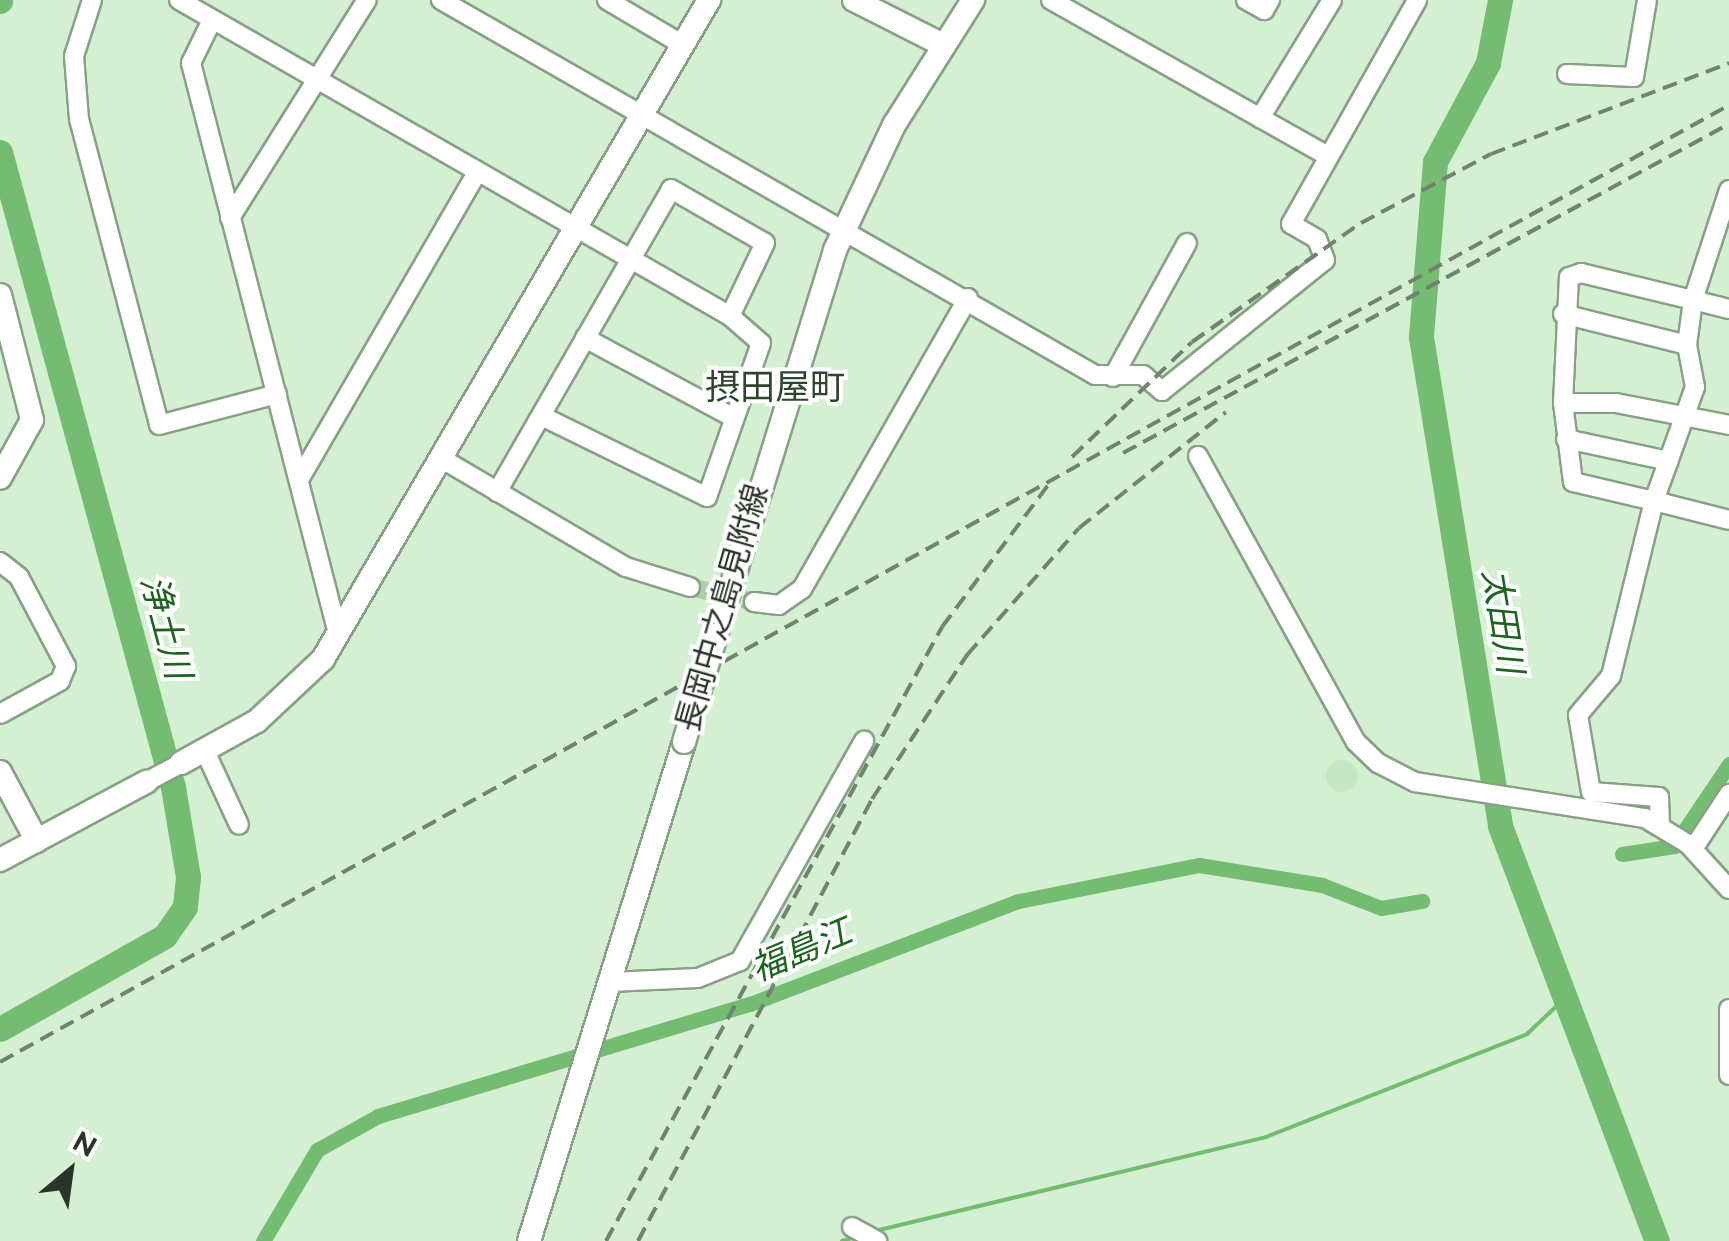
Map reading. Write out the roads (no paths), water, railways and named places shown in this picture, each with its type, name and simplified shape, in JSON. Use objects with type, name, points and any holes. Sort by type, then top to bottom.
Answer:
[{"type":"street","points":[[92,0],[77,33],[79,119],[159,425],[277,394]]},
{"type":"street","points":[[179,0],[730,316],[761,343],[707,498],[694,498],[542,416]]},
{"type":"street","points":[[230,218],[367,0]]},
{"type":"street","points":[[441,0],[640,117],[1113,377],[1143,375],[1162,391],[1325,260],[1318,239],[1290,224],[1418,11],[1416,0]]},
{"type":"street","points":[[607,0],[683,45]]},
{"type":"street","points":[[0,860],[205,751],[282,700],[338,634],[444,460],[709,0]]},
{"type":"street","points":[[854,0],[941,44]]},
{"type":"street","name":"長岡中之島見附線","points":[[529,1241],[684,742],[785,389],[843,228],[941,44],[973,0]]},
{"type":"street","points":[[1051,0],[1328,156]]},
{"type":"street","points":[[1246,0],[1264,10],[1270,0]]},
{"type":"street","points":[[1260,118],[1332,0]]},
{"type":"street","points":[[1567,74],[1634,77],[1646,0]]},
{"type":"street","points":[[212,20],[191,63],[338,634]]},
{"type":"street","points":[[300,478],[477,173]]},
{"type":"street","points":[[497,492],[671,188],[766,243],[730,316]]},
{"type":"street","points":[[1664,828],[1659,797],[1591,792],[1578,715],[1611,676],[1654,501],[1687,418],[1695,388],[1687,345],[1694,300],[1729,190]]},
{"type":"street","points":[[1113,377],[1187,244]]},
{"type":"street","points":[[1729,309],[1581,273],[1569,277],[1563,314],[1563,403],[1573,482],[1729,520]]},
{"type":"street","points":[[0,295],[32,420],[0,478]]},
{"type":"street","points":[[754,602],[779,604],[802,589],[968,298]]},
{"type":"street","points":[[1563,314],[1687,345]]},
{"type":"street","points":[[585,338],[734,418]]},
{"type":"street","points":[[1563,403],[1729,425]]},
{"type":"street","points":[[1566,440],[1670,461]]},
{"type":"street","points":[[1198,456],[1356,742],[1388,770],[1425,784],[1577,803],[1664,828],[1691,847],[1729,889]]},
{"type":"street","points":[[444,460],[626,567],[690,586]]},
{"type":"street","points":[[0,562],[20,577],[66,670],[0,714]]},
{"type":"street","points":[[607,992],[698,978],[740,960],[864,741]]},
{"type":"street","points":[[205,751],[239,825]]},
{"type":"street","points":[[0,772],[37,841]]},
{"type":"street","points":[[1691,847],[1729,794]]},
{"type":"street","points":[[1729,1010],[1729,1075]]},
{"type":"street","points":[[852,1228],[877,1241]]},
{"type":"waterway","name":"太田川","points":[[1500,0],[1488,63],[1435,162],[1421,337],[1500,826],[1657,1241]]},
{"type":"waterway","name":"浄土川","points":[[0,152],[173,787],[188,877],[185,907],[165,936],[0,1029]]},
{"type":"waterway","name":"福島江","points":[[1622,854],[1674,846],[1729,764]]},
{"type":"waterway","name":"福島江","points":[[263,1241],[317,1150],[378,1116],[750,1004],[1019,901],[1199,865],[1322,885],[1381,908],[1422,901]]},
{"type":"waterway","points":[[875,1231],[1266,1137],[1527,1034],[1564,999]]},
{"type":"waterway","points":[[842,1241],[856,1237]]},
{"type":"tunnel","points":[[690,587],[754,602]]},
{"type":"railway","points":[[1072,457],[1192,342],[1361,223],[1491,154],[1729,63]]},
{"type":"railway","points":[[0,1062],[1729,105]]},
{"type":"railway","points":[[1123,453],[1729,124]]},
{"type":"railway","points":[[638,1241],[872,799],[967,655],[1079,528],[1226,412]]},
{"type":"railway","points":[[606,1241],[942,627],[1049,484]]},
{"type":"district","name":"摂田屋町","points":[[775,387]]}]
